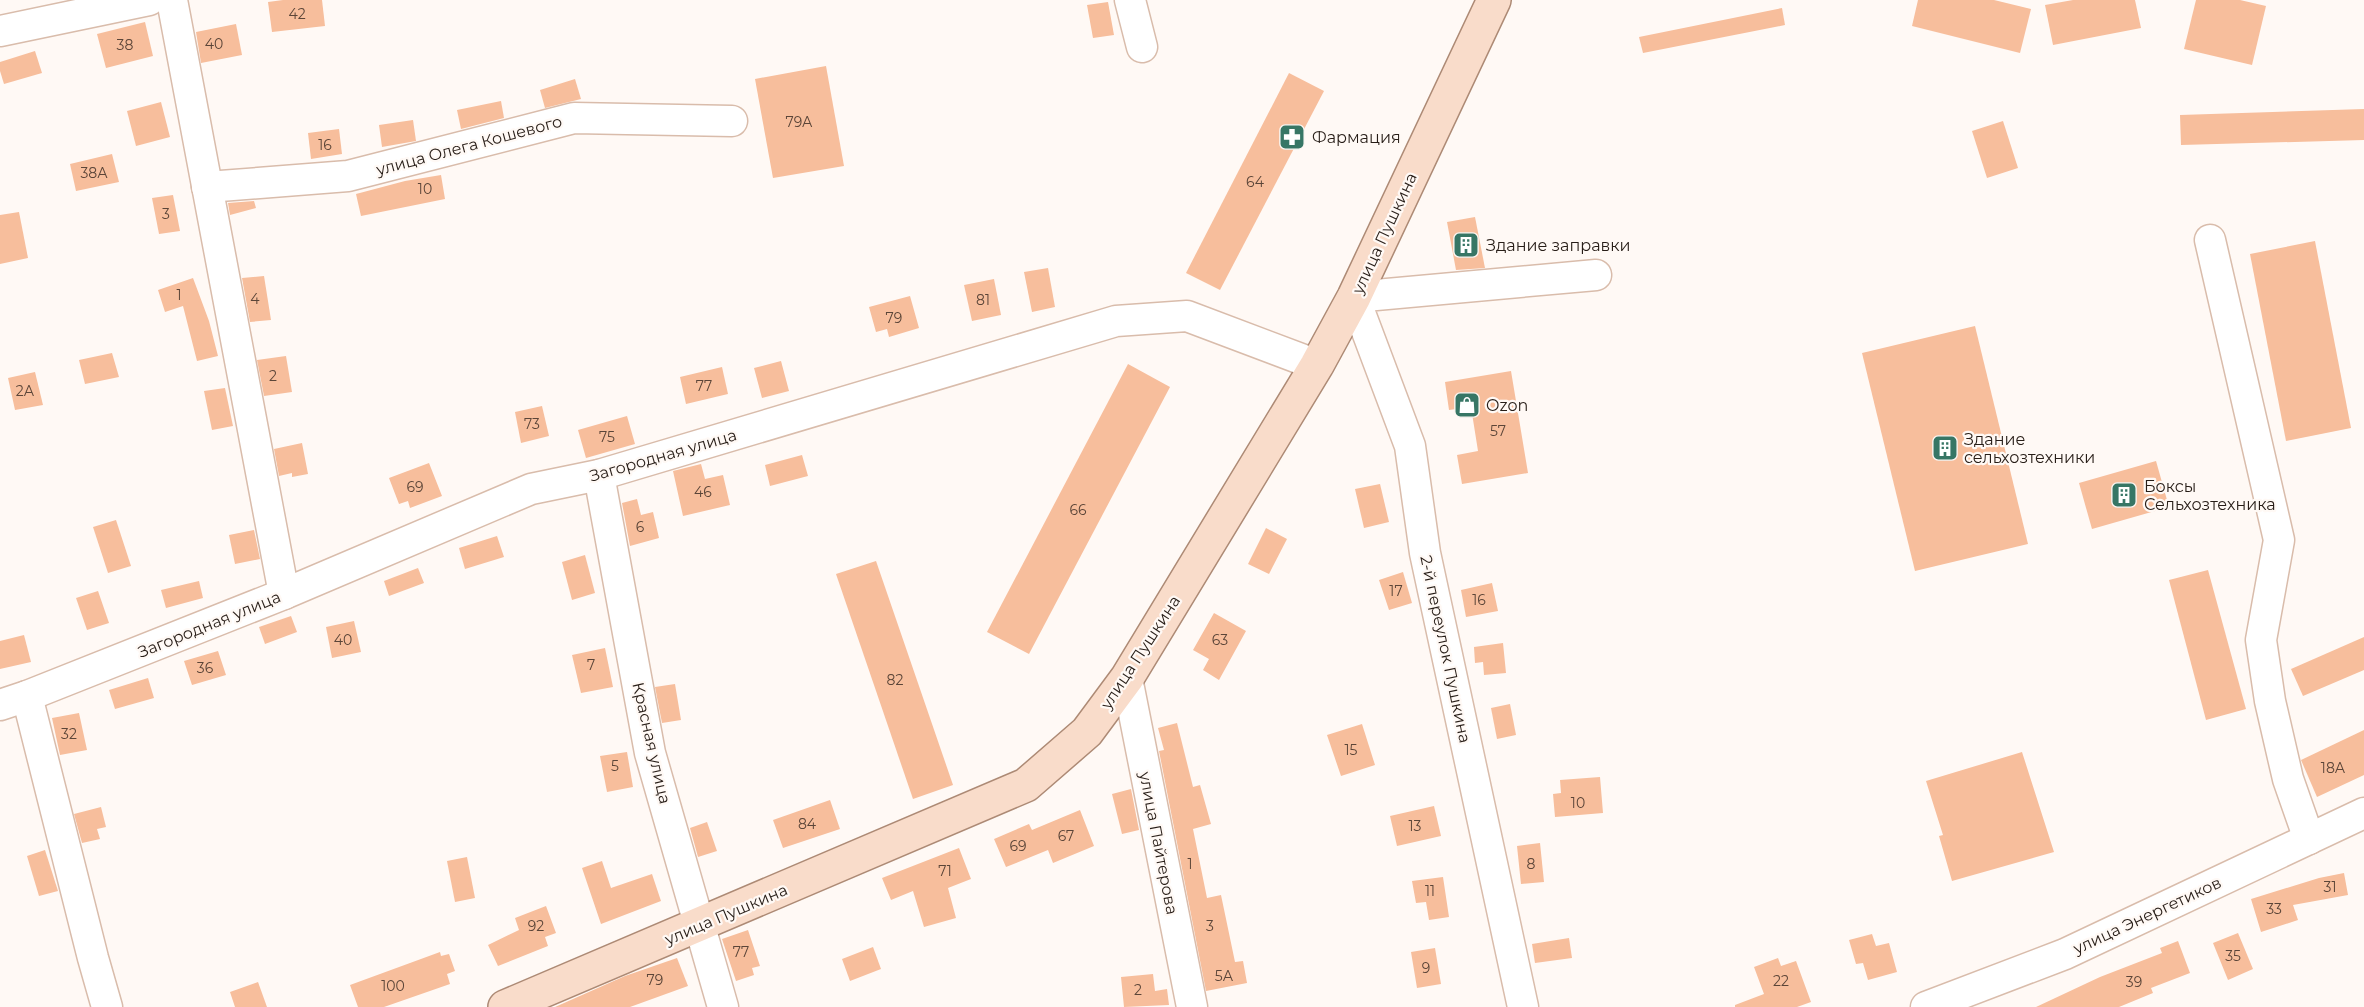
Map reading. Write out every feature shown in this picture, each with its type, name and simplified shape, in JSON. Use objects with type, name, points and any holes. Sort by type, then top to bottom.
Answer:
[{"type":"main road","name":"улица Пушкина","points":[[505,1007],[1026,785],[1088,732],[1127,678],[1317,365],[1354,297],[1494,0]]},
{"type":"street","points":[[0,31],[148,0]]},
{"type":"street","points":[[172,0],[284,594]]},
{"type":"street","points":[[1130,0],[1142,47]]},
{"type":"street","name":"улица Олега Кошевого","points":[[207,187],[348,176],[574,118],[732,121]]},
{"type":"street","points":[[2210,240],[2279,540],[2261,640],[2270,701],[2288,779],[2309,839]]},
{"type":"street","points":[[1354,297],[1596,275]]},
{"type":"street","name":"2-й переулок Пушкина","points":[[1354,297],[1410,446],[1425,553],[1523,1007]]},
{"type":"street","name":"Загородная улица","points":[[107,1007],[13,701],[284,594],[531,489],[599,475],[1116,321],[1186,316],[1317,365]]},
{"type":"street","name":"Красная улица","points":[[599,475],[650,753],[723,1007]]},
{"type":"street","name":"улица Пайтерова","points":[[1127,678],[1191,1007]]},
{"type":"street","name":"улица Энергетиков","points":[[1926,1007],[2065,954],[2364,813]]},
{"type":"building","points":[[322,0],[325,26],[272,32],[268,2]]},
{"type":"building","points":[[1918,0],[1994,0],[2031,9],[2020,53],[1912,26]]},
{"type":"building","points":[[2073,0],[2135,0],[2141,28],[2053,45],[2045,5]]},
{"type":"building","points":[[2196,0],[2240,0],[2266,6],[2252,65],[2184,49]]},
{"type":"building","points":[[1108,2],[1114,35],[1093,38],[1087,5]]},
{"type":"building","points":[[1782,8],[1785,25],[1643,53],[1639,37]]},
{"type":"building","points":[[145,22],[153,56],[106,68],[97,34]]},
{"type":"building","points":[[236,24],[242,55],[201,63],[196,32]]},
{"type":"building","points":[[35,51],[42,73],[4,84],[0,62]]},
{"type":"building","points":[[826,66],[844,166],[773,178],[755,79]]},
{"type":"building","points":[[1289,73],[1324,91],[1220,290],[1186,273]]},
{"type":"building","points":[[575,79],[581,99],[545,108],[540,90]]},
{"type":"building","points":[[501,101],[504,118],[461,129],[457,110]]},
{"type":"building","points":[[161,102],[170,137],[136,146],[127,111]]},
{"type":"building","points":[[2364,109],[2364,140],[2181,145],[2180,115]]},
{"type":"building","points":[[413,120],[416,141],[382,147],[379,125]]},
{"type":"building","points":[[2003,121],[2018,168],[1987,178],[1972,131]]},
{"type":"building","points":[[339,129],[342,154],[311,159],[308,133]]},
{"type":"building","points":[[112,154],[119,182],[76,191],[70,164]]},
{"type":"building","points":[[441,175],[445,199],[361,216],[356,194],[405,181]]},
{"type":"building","points":[[173,195],[180,231],[159,234],[152,198]]},
{"type":"building","points":[[254,201],[256,208],[230,215],[228,203]]},
{"type":"building","points":[[19,212],[28,258],[0,264],[0,215]]},
{"type":"building","name":"Здание заправки","points":[[1475,217],[1485,268],[1456,270],[1447,222]]},
{"type":"building","points":[[2315,241],[2351,428],[2286,441],[2250,254]]},
{"type":"building","points":[[1048,268],[1055,307],[1032,312],[1024,272]]},
{"type":"building","points":[[264,276],[271,320],[250,322],[242,278]]},
{"type":"building","points":[[193,278],[209,321],[218,356],[197,361],[183,306],[165,312],[158,290]]},
{"type":"building","points":[[994,279],[1001,315],[972,321],[964,285]]},
{"type":"building","points":[[910,296],[919,328],[889,337],[887,329],[876,332],[869,307]]},
{"type":"building","name":"Здание сельхозтехники","points":[[1975,326],[2028,544],[1915,571],[1862,353]]},
{"type":"building","points":[[112,353],[119,377],[85,384],[79,360]]},
{"type":"building","points":[[286,356],[292,392],[264,396],[257,360]]},
{"type":"building","points":[[781,361],[789,391],[762,398],[754,368]]},
{"type":"building","points":[[1128,364],[1170,387],[1029,654],[987,632]]},
{"type":"building","points":[[722,367],[728,394],[686,404],[680,377]]},
{"type":"building","points":[[1511,371],[1528,473],[1462,484],[1457,455],[1478,451],[1471,407],[1449,410],[1445,382]]},
{"type":"building","points":[[35,372],[43,405],[15,410],[8,378]]},
{"type":"building","points":[[225,388],[233,426],[212,430],[204,391]]},
{"type":"building","points":[[542,406],[549,436],[521,443],[515,412]]},
{"type":"building","points":[[627,416],[635,444],[586,458],[578,430]]},
{"type":"building","points":[[302,443],[308,474],[292,477],[292,473],[279,476],[274,449]]},
{"type":"building","points":[[802,455],[808,476],[770,486],[765,465]]},
{"type":"building","name":"Боксы Сельхозтехника","points":[[2156,461],[2169,507],[2092,529],[2079,483]]},
{"type":"building","points":[[429,463],[442,496],[410,508],[408,501],[399,504],[389,478]]},
{"type":"building","points":[[701,464],[705,479],[723,475],[730,505],[683,516],[673,471]]},
{"type":"building","points":[[1380,484],[1389,522],[1364,528],[1355,489]]},
{"type":"building","points":[[637,499],[641,515],[653,512],[659,538],[630,546],[622,503]]},
{"type":"building","points":[[116,520],[131,566],[108,573],[93,527]]},
{"type":"building","points":[[1266,528],[1287,539],[1269,574],[1248,564]]},
{"type":"building","points":[[254,530],[260,559],[235,564],[229,535]]},
{"type":"building","points":[[497,536],[504,557],[465,569],[459,548]]},
{"type":"building","points":[[585,555],[595,593],[572,600],[562,562]]},
{"type":"building","points":[[876,561],[953,785],[913,799],[836,574]]},
{"type":"building","points":[[418,568],[424,583],[389,596],[384,581]]},
{"type":"building","points":[[2208,570],[2246,709],[2206,720],[2169,580]]},
{"type":"building","points":[[1403,572],[1412,603],[1389,610],[1379,580]]},
{"type":"building","points":[[199,581],[203,598],[166,608],[161,590]]},
{"type":"building","points":[[1492,583],[1498,611],[1466,617],[1461,590]]},
{"type":"building","points":[[98,591],[109,623],[87,630],[76,598]]},
{"type":"building","points":[[1214,613],[1246,631],[1219,680],[1203,670],[1209,659],[1193,650]]},
{"type":"building","points":[[291,616],[297,632],[265,644],[259,627]]},
{"type":"building","points":[[354,621],[361,652],[332,658],[326,627]]},
{"type":"building","points":[[24,635],[31,662],[0,669],[0,641]]},
{"type":"building","points":[[2364,637],[2364,670],[2303,696],[2291,669]]},
{"type":"building","points":[[1503,643],[1506,673],[1484,675],[1483,662],[1475,663],[1474,647]]},
{"type":"building","points":[[605,648],[613,687],[581,693],[572,655]]},
{"type":"building","points":[[218,651],[226,675],[192,685],[184,661]]},
{"type":"building","points":[[148,678],[154,698],[115,709],[109,690]]},
{"type":"building","points":[[675,684],[681,720],[662,723],[655,687]]},
{"type":"building","points":[[1510,704],[1516,735],[1497,739],[1491,708]]},
{"type":"building","points":[[79,713],[87,750],[60,755],[52,718]]},
{"type":"building","points":[[1177,723],[1193,787],[1200,785],[1211,824],[1193,829],[1207,898],[1221,895],[1235,962],[1243,961],[1247,983],[1206,991],[1159,751],[1164,750],[1158,728]]},
{"type":"building","points":[[1362,724],[1375,765],[1341,776],[1327,735]]},
{"type":"building","points":[[2364,730],[2364,775],[2317,797],[2301,760]]},
{"type":"building","points":[[627,752],[633,787],[607,792],[600,756]]},
{"type":"building","points":[[2022,752],[2054,852],[1952,881],[1939,836],[1943,835],[1926,781]]},
{"type":"building","points":[[1600,777],[1603,813],[1555,817],[1553,794],[1561,793],[1560,780]]},
{"type":"building","points":[[1131,789],[1139,830],[1122,834],[1112,794]]},
{"type":"building","points":[[830,800],[840,829],[783,848],[773,820]]},
{"type":"building","points":[[1434,806],[1441,836],[1397,846],[1390,816]]},
{"type":"building","points":[[101,807],[106,827],[97,829],[100,839],[82,843],[74,814]]},
{"type":"building","points":[[1080,810],[1094,846],[1053,863],[1048,850],[1006,867],[994,839],[1029,824],[1032,830]]},
{"type":"building","points":[[707,822],[717,851],[698,857],[690,828]]},
{"type":"building","points":[[1540,843],[1544,882],[1521,884],[1517,846]]},
{"type":"building","points":[[959,848],[971,879],[948,888],[956,918],[924,927],[913,891],[891,900],[882,878]]},
{"type":"building","points":[[45,850],[58,891],[39,896],[27,856]]},
{"type":"building","points":[[467,857],[475,898],[455,902],[447,861]]},
{"type":"building","points":[[602,861],[611,888],[652,874],[661,901],[601,924],[582,868]]},
{"type":"building","points":[[2344,873],[2348,895],[2293,905],[2298,920],[2261,932],[2251,899],[2319,878]]},
{"type":"building","points":[[1443,877],[1449,917],[1429,920],[1426,902],[1416,903],[1412,881]]},
{"type":"building","points":[[546,906],[556,933],[545,937],[548,946],[498,966],[488,945],[519,930],[515,918]]},
{"type":"building","points":[[748,930],[760,966],[752,968],[754,975],[736,981],[722,939]]},
{"type":"building","points":[[2238,933],[2253,969],[2228,980],[2213,943]]},
{"type":"building","points":[[1872,934],[1876,946],[1889,943],[1897,972],[1868,980],[1863,963],[1856,964],[1849,940]]},
{"type":"building","points":[[1569,938],[1572,958],[1535,963],[1532,944]]},
{"type":"building","points":[[2178,941],[2190,973],[2151,988],[2153,993],[2119,1007],[2036,1007],[2100,977],[2162,953],[2160,948]]},
{"type":"building","points":[[873,947],[881,969],[850,981],[842,959]]},
{"type":"building","points":[[1435,948],[1441,984],[1417,988],[1411,952]]},
{"type":"building","points":[[440,952],[441,956],[449,954],[455,971],[447,974],[450,984],[384,1007],[358,1007],[350,985]]},
{"type":"building","points":[[677,958],[688,986],[630,1007],[555,1007],[625,976]]},
{"type":"building","points":[[1778,958],[1781,966],[1796,961],[1811,1002],[1797,1007],[1735,1007],[1735,1005],[1764,994],[1754,967]]},
{"type":"building","points":[[1153,974],[1155,991],[1167,989],[1169,1005],[1124,1007],[1121,977]]},
{"type":"building","points":[[258,982],[267,1007],[235,1007],[230,992]]},
{"type":"place","name":"Фармация","points":[[1292,137]]},
{"type":"place","name":"Здание заправки","points":[[1466,245]]},
{"type":"place","name":"Ozon","points":[[1467,405]]},
{"type":"place","name":"Здание сельхозтехники","points":[[1945,448]]},
{"type":"place","name":"Боксы Сельхозтехника","points":[[2124,495]]}]
